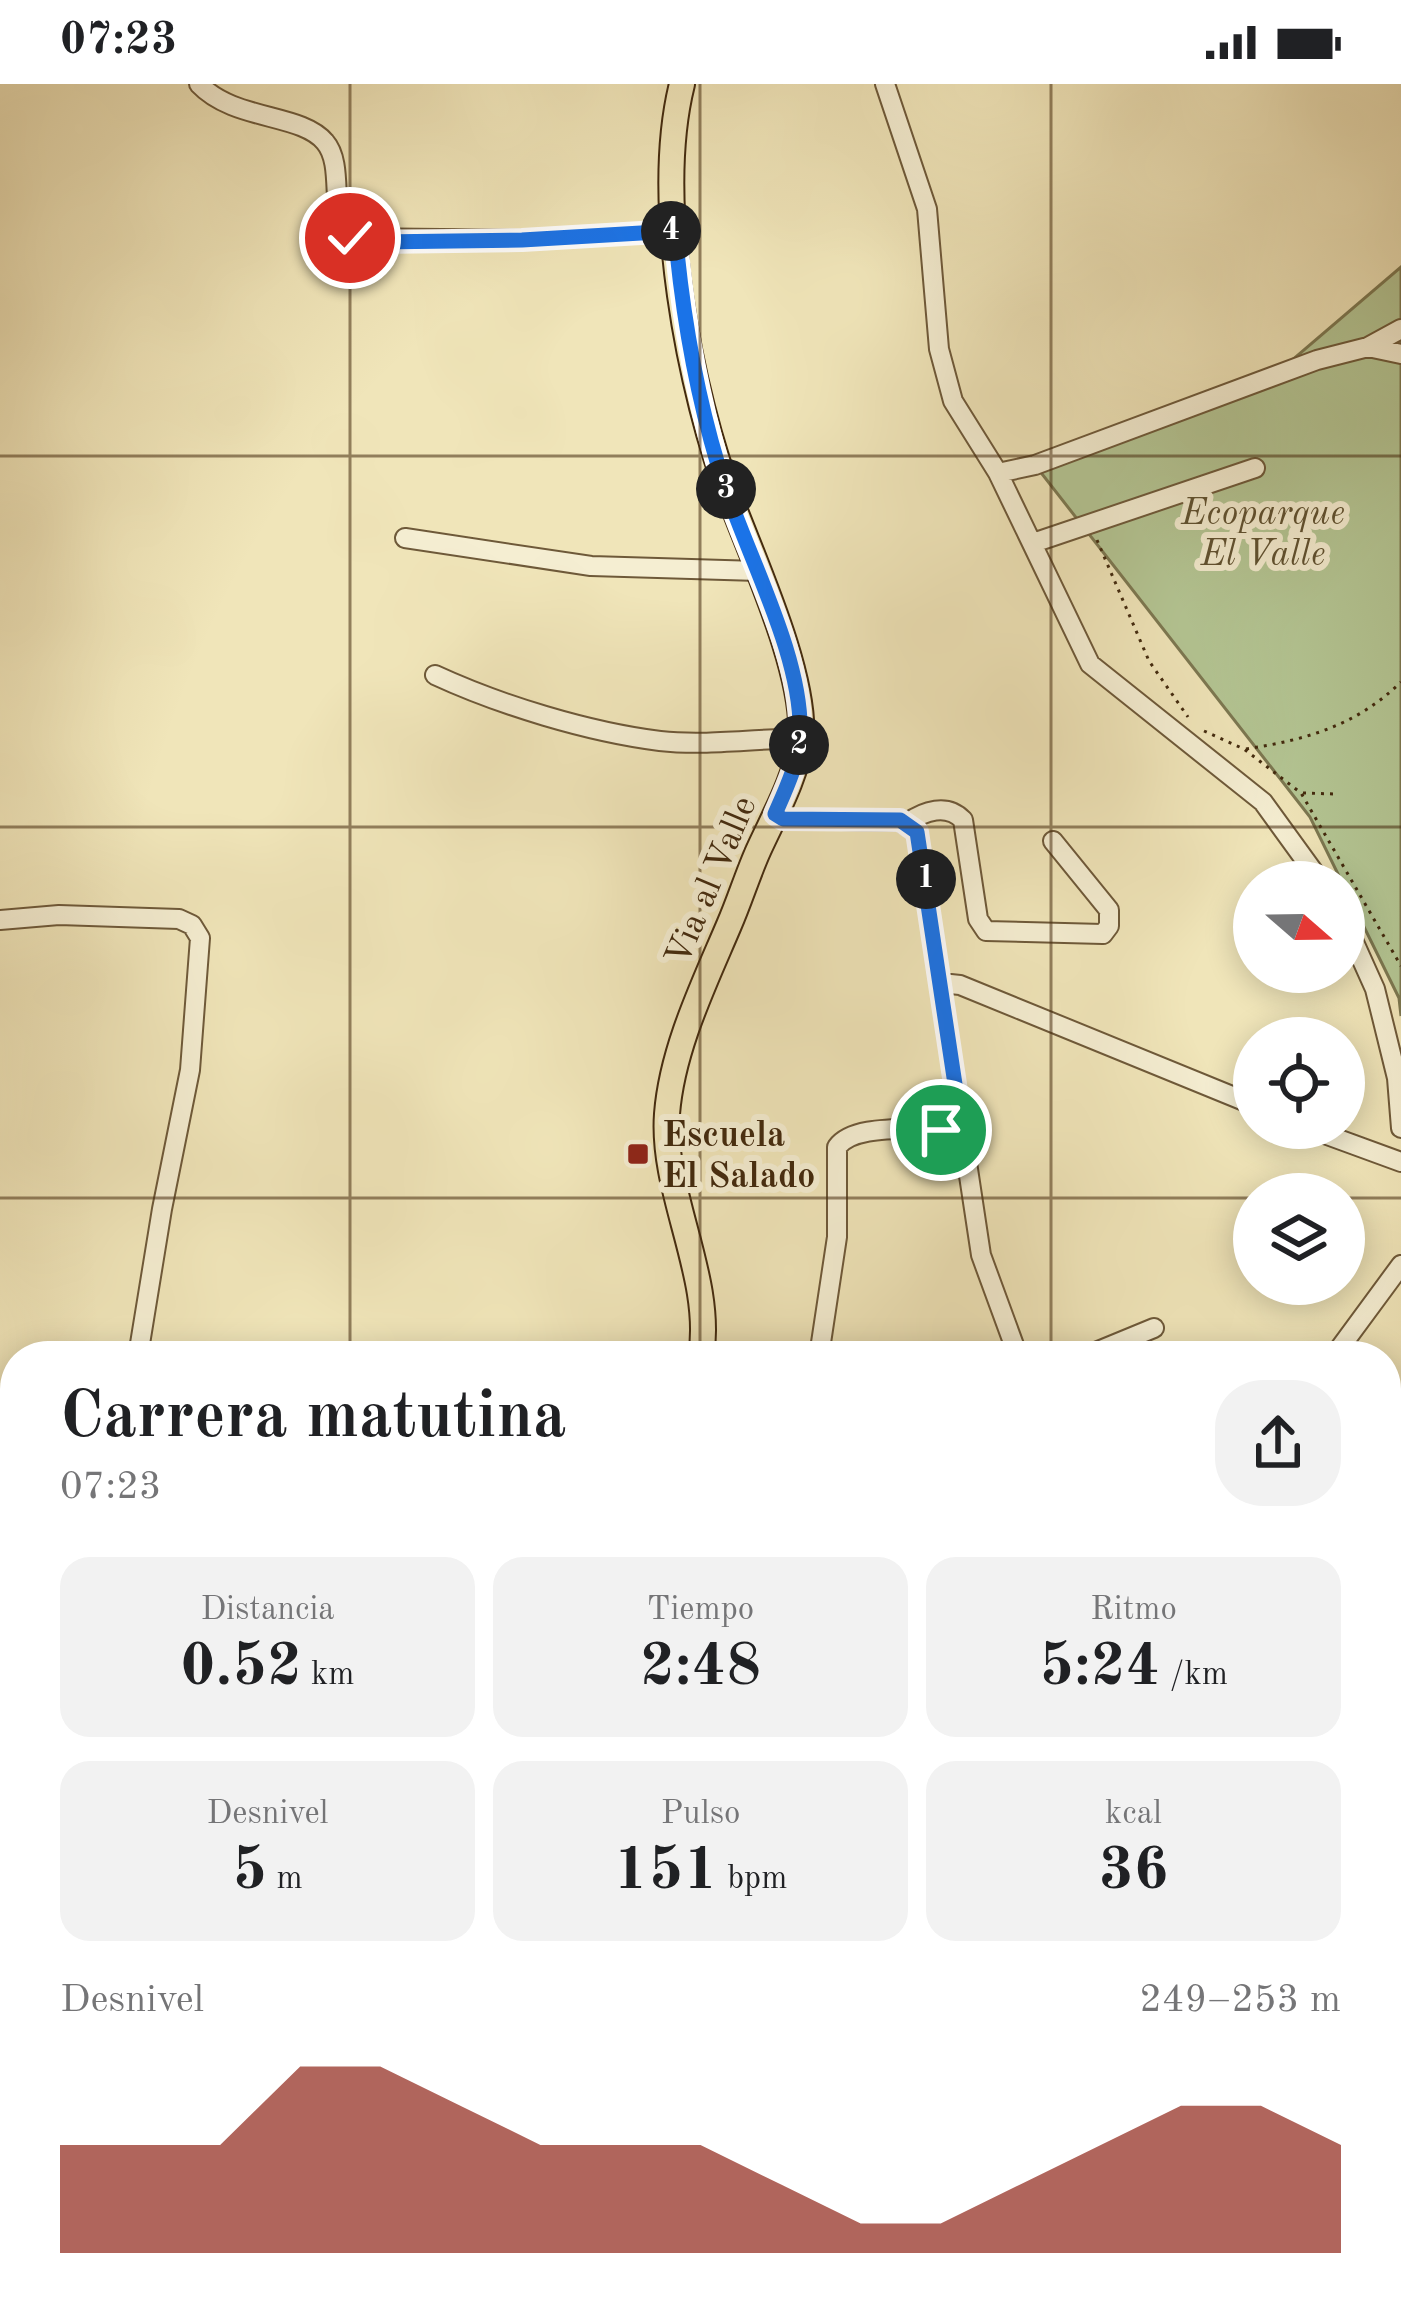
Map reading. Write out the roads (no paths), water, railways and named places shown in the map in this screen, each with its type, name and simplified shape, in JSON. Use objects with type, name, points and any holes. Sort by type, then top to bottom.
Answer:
[{"type":"main road","name":"Via al Valle","points":[[682,84],[670,177],[688,347],[718,468],[758,571],[796,693],[801,739],[702,988],[679,1057],[667,1116],[704,1341]]},
{"type":"street","points":[[199,84],[232,108],[312,131],[324,140],[333,156],[341,229],[350,238],[378,242],[522,240],[675,231]]},
{"type":"street","points":[[885,84],[927,209],[939,349],[953,401],[998,473],[1090,664],[1263,802],[1307,861]]},
{"type":"street","points":[[998,473],[1035,465],[1317,360],[1368,346],[1401,328]]},
{"type":"street","points":[[1368,346],[1401,354]]},
{"type":"street","points":[[1033,542],[1256,468]]},
{"type":"street","points":[[405,538],[591,566],[758,571]]},
{"type":"street","points":[[435,675],[541,714],[661,741],[801,739]]},
{"type":"street","points":[[775,814],[783,819],[907,823],[923,812],[947,810],[963,820],[978,919],[986,931],[1103,934],[1109,926],[1108,910],[1053,841]]},
{"type":"street","points":[[907,823],[919,837],[981,1255],[1013,1341]]},
{"type":"street","points":[[0,920],[59,915],[179,919],[192,925],[200,938],[190,1070],[140,1341]]},
{"type":"street","points":[[1365,967],[1397,1078],[1401,1128]]},
{"type":"street","points":[[941,982],[960,985],[1233,1096]]},
{"type":"street","points":[[821,1341],[837,1237],[837,1147],[855,1132],[941,1130],[961,1124]]},
{"type":"street","points":[[1358,1149],[1401,1162]]},
{"type":"street","points":[[1345,1341],[1401,1264]]},
{"type":"street","points":[[1122,1341],[1154,1328]]},
{"type":"place","name":"Escuela El Salado","points":[[638,1154]]},
{"type":"park label","name":"Ecoparque El Valle","points":[[1263,532]]}]
